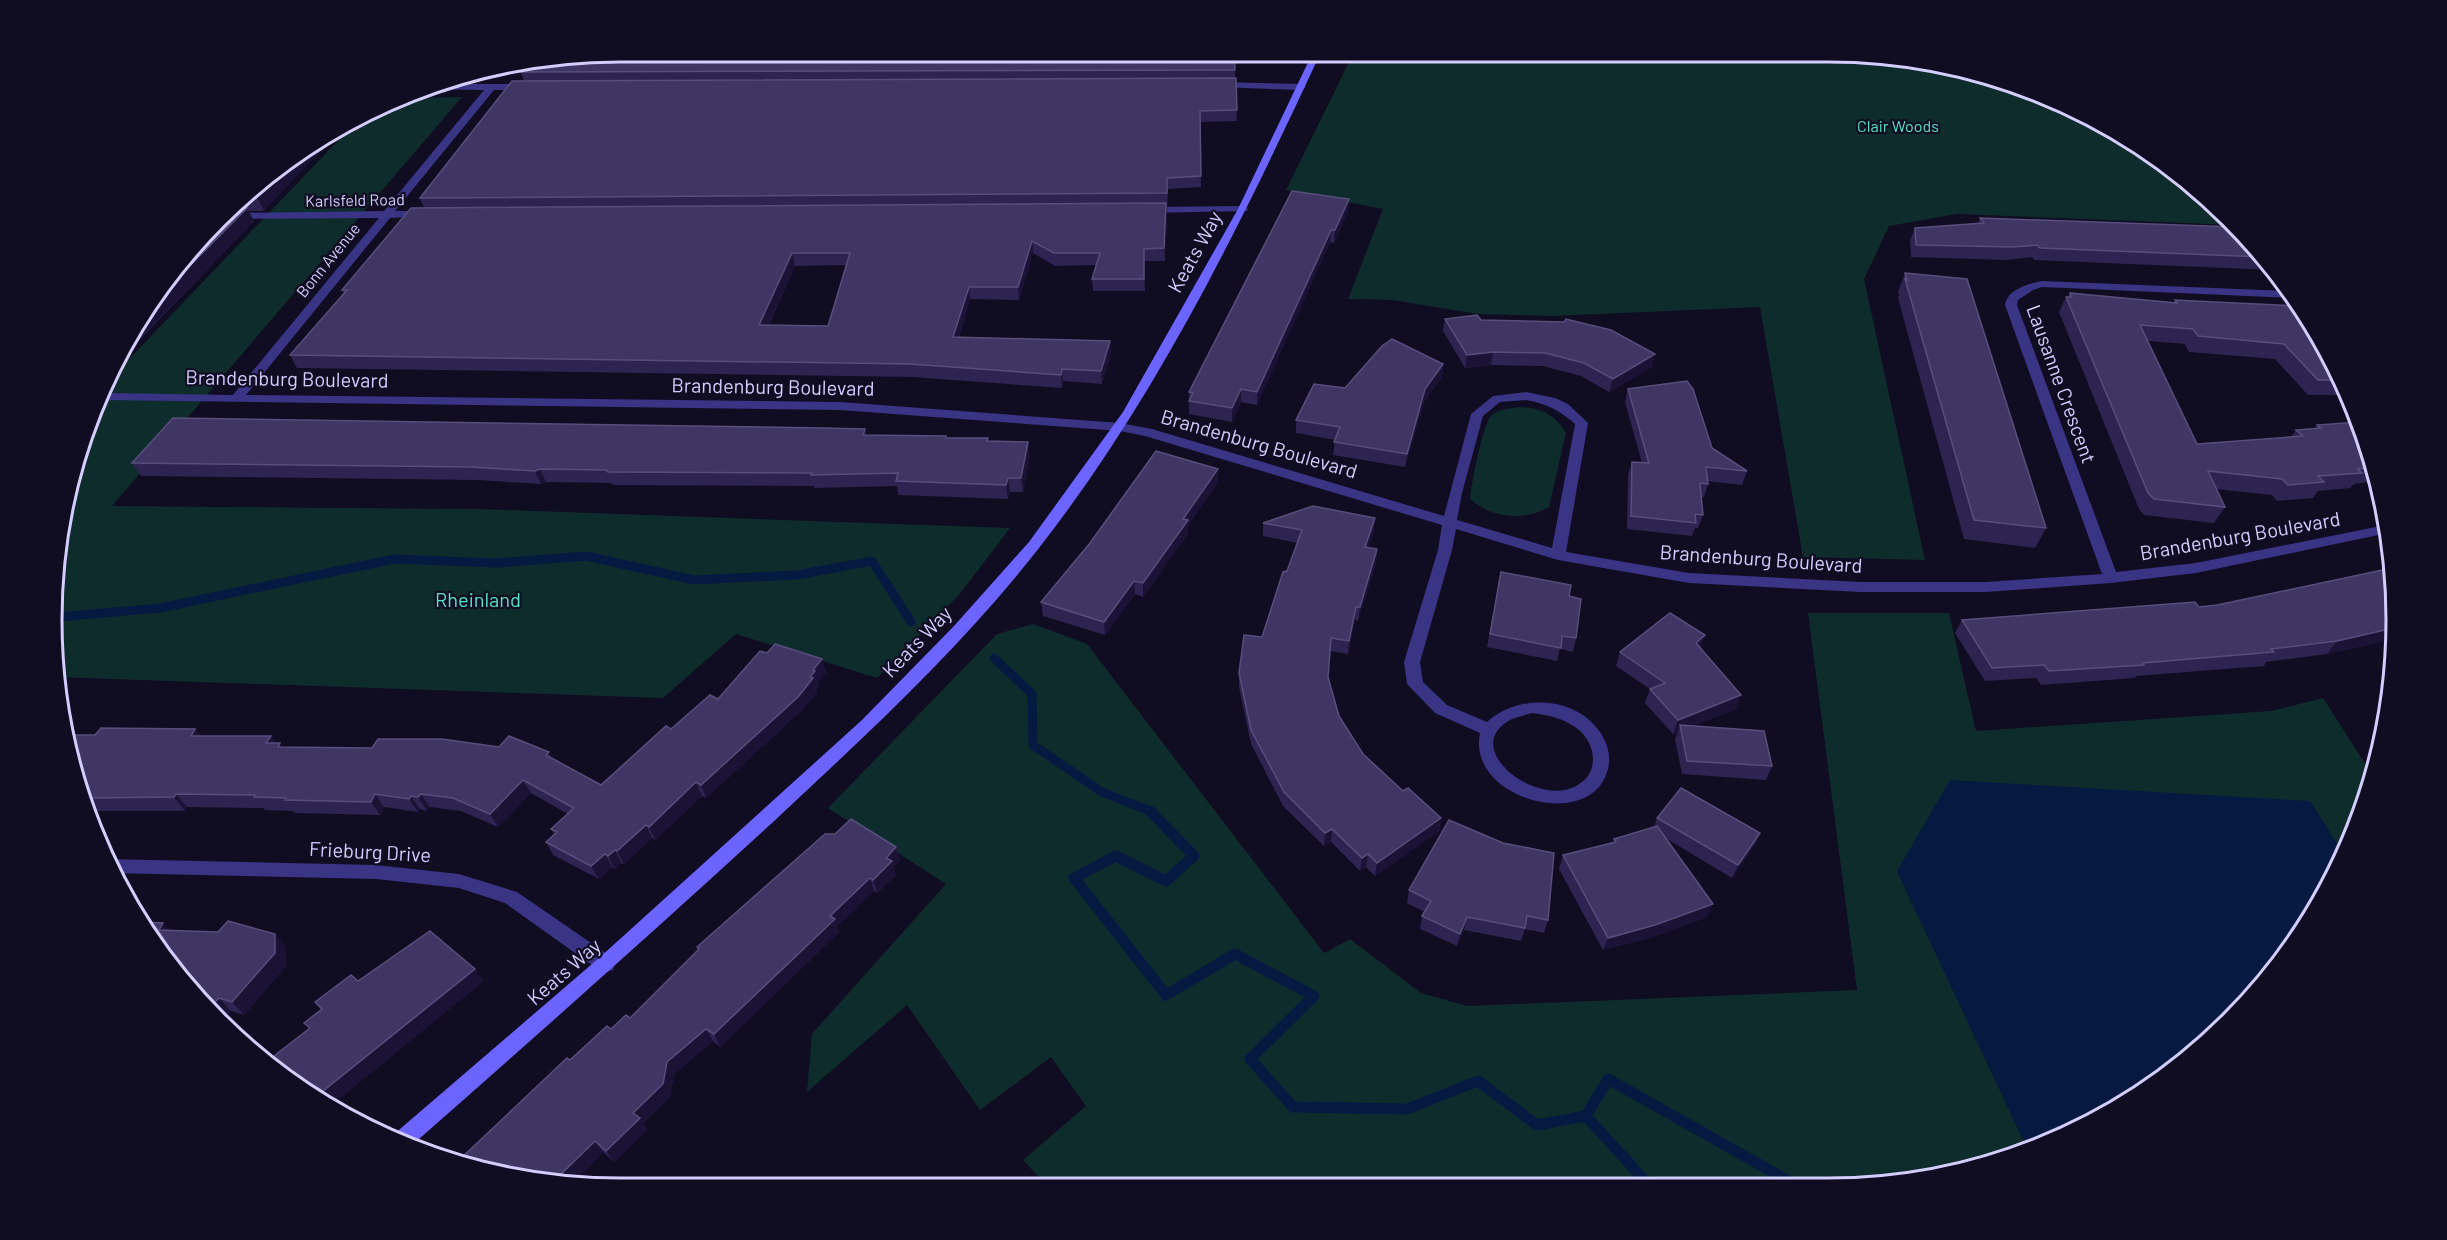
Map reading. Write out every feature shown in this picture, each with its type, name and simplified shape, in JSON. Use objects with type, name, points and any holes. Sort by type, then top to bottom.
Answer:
[{"type":"street","name":"Keats Way","points":[[407,1136],[606,964],[868,724],[959,630],[1034,545],[1120,427],[1243,210],[1312,62]]},
{"type":"street","points":[[1211,84],[1301,87]]},
{"type":"street","points":[[454,87],[541,87]]},
{"type":"street","name":"Bonn Avenue","points":[[237,398],[491,87]]},
{"type":"street","points":[[1130,210],[1243,210]]},
{"type":"street","name":"Karlsfeld Road","points":[[235,216],[438,214]]},
{"type":"street","name":"Lausanne Crescent","points":[[2111,578],[2011,305],[2012,299],[2029,287],[2042,284],[2280,295]]},
{"type":"street","points":[[1488,730],[1441,709],[1415,684],[1412,662],[1452,522],[1455,493],[1477,414],[1487,404],[1511,396],[1551,401],[1575,414],[1582,423],[1558,555]]},
{"type":"street","name":"Brandenburg Boulevard","points":[[108,397],[840,406],[1120,427],[1147,432],[1558,555],[1689,578],[1860,587],[1986,587],[2111,578],[2196,568],[2378,531]]},
{"type":"street","points":[[1532,707],[1552,709],[1571,716],[1587,727],[1598,741],[1602,756],[1601,771],[1593,784],[1579,793],[1562,797],[1543,797],[1524,792],[1507,784],[1494,771],[1486,757],[1484,743],[1488,730],[1499,718],[1514,710],[1532,707]]},
{"type":"street","name":"Frieburg Drive","points":[[119,866],[376,872],[459,881],[511,897],[606,964]]},
{"type":"green space","name":"Clair Woods","points":[[1349,62],[1864,63],[1936,72],[2007,91],[2041,104],[2106,136],[2137,156],[2167,177],[2221,225],[1957,214],[1889,226],[1864,279],[1925,560],[1803,557],[1760,307],[1552,316],[1478,314],[1393,300],[1348,299],[1383,209],[1286,190]]},
{"type":"green space","name":"Rheinland","points":[[462,97],[112,506],[478,509],[1010,528],[959,595],[877,678],[736,634],[663,698],[65,677],[63,583],[72,511],[91,440],[123,366],[344,134],[422,98]]},
{"type":"green space","points":[[1519,407],[1547,413],[1566,433],[1549,507],[1529,515],[1508,516],[1488,510],[1470,499],[1480,445],[1489,419],[1498,411]]},
{"type":"green space","points":[[1808,613],[1949,613],[1976,731],[2271,711],[2323,698],[2366,765],[2356,800],[2338,845],[2310,801],[1897,871],[2024,1142],[1936,1168],[1900,1174],[1827,1178],[1040,1178],[1023,1160],[1086,1106],[1051,1057],[980,1110],[907,1005],[807,1092],[812,1034],[946,884],[828,808],[997,634],[1033,624],[1087,644],[1324,953],[1350,939],[1421,993],[1467,1006],[1857,990]]},
{"type":"water","points":[[1950,780],[2310,801],[2338,845],[2311,899],[2291,930],[2270,960],[2222,1015],[2167,1063],[2106,1104],[2024,1142],[1897,871]]},
{"type":"building","points":[[620,62],[1235,62],[1235,70],[521,72],[547,66]]},
{"type":"building","points":[[1236,78],[1237,110],[1200,111],[1201,176],[1167,178],[1167,193],[420,198],[512,81]]},
{"type":"building","points":[[1292,191],[1349,199],[1335,230],[1331,230],[1257,392],[1241,389],[1232,408],[1189,401],[1193,393],[1189,392]]},
{"type":"building","points":[[1166,203],[1164,248],[1144,249],[1144,279],[1092,279],[1100,253],[1054,253],[1032,241],[1018,287],[969,287],[953,337],[1110,341],[1101,371],[1062,369],[1061,375],[910,364],[290,355],[347,290],[342,290],[411,208]],"holes":[[[792,253],[850,253],[828,326],[759,325]]]},
{"type":"building","points":[[243,208],[247,208],[183,272],[225,225]]},
{"type":"building","points":[[1980,218],[2223,227],[2251,257],[2040,248],[2037,245],[2013,247],[1916,245],[1915,228],[1984,223]]},
{"type":"building","points":[[1905,273],[1967,279],[2046,528],[1974,520]]},
{"type":"building","points":[[2070,293],[2177,303],[2175,300],[2288,306],[2311,341],[2331,380],[2318,380],[2284,344],[2198,336],[2193,329],[2140,325],[2197,444],[2303,436],[2296,430],[2321,428],[2317,425],[2349,423],[2364,468],[2358,469],[2362,473],[2318,476],[2324,482],[2288,485],[2282,479],[2208,471],[2225,507],[2154,499],[2148,493],[2066,297],[2071,297]]},
{"type":"building","points":[[1477,315],[1481,320],[1564,322],[1566,319],[1611,330],[1655,354],[1613,379],[1584,363],[1545,353],[1493,352],[1467,355],[1445,319]]},
{"type":"building","points":[[1392,339],[1443,364],[1425,389],[1407,454],[1334,442],[1340,427],[1296,420],[1314,384],[1345,388],[1382,346]]},
{"type":"building","points":[[1687,381],[1693,389],[1712,448],[1747,471],[1706,467],[1708,484],[1700,483],[1703,515],[1695,514],[1696,523],[1631,516],[1632,462],[1649,463],[1628,389]]},
{"type":"building","points":[[173,418],[865,429],[863,435],[946,436],[946,438],[988,438],[987,441],[1028,442],[1021,478],[1008,478],[1006,485],[896,481],[898,473],[811,475],[812,473],[608,472],[606,470],[540,469],[535,471],[471,467],[132,463]]},
{"type":"building","points":[[1156,451],[1218,469],[1183,519],[1188,520],[1143,583],[1134,581],[1104,622],[1041,602],[1090,543]]},
{"type":"building","points":[[1313,506],[1375,518],[1365,547],[1377,549],[1360,607],[1356,607],[1349,641],[1331,638],[1328,677],[1339,716],[1363,754],[1403,791],[1408,788],[1441,818],[1377,863],[1368,854],[1362,858],[1332,829],[1325,833],[1284,792],[1251,730],[1239,673],[1244,635],[1262,637],[1283,572],[1287,571],[1302,530],[1263,523]]},
{"type":"building","points":[[2383,570],[2385,630],[2337,641],[2271,649],[2274,652],[2143,663],[2144,665],[2049,671],[2044,665],[1992,668],[1962,620],[2195,602],[2199,607]]},
{"type":"building","points":[[1501,572],[1571,585],[1569,596],[1581,599],[1576,638],[1562,636],[1561,648],[1490,634]]},
{"type":"building","points":[[1670,613],[1705,635],[1696,643],[1741,695],[1678,720],[1650,689],[1665,683],[1620,652]]},
{"type":"building","points":[[775,644],[822,659],[813,670],[815,671],[810,677],[813,678],[798,697],[701,785],[696,782],[649,827],[646,825],[617,851],[615,850],[608,856],[605,854],[591,866],[546,842],[557,832],[551,829],[574,808],[523,780],[490,814],[453,798],[421,794],[418,797],[411,796],[409,799],[375,794],[371,802],[285,800],[286,798],[254,797],[255,795],[176,794],[174,797],[90,798],[74,735],[95,735],[101,728],[195,729],[191,736],[271,736],[266,743],[280,743],[278,747],[372,748],[378,739],[442,739],[499,747],[509,736],[549,752],[546,755],[601,785],[666,726],[671,729],[710,695],[718,699],[760,651],[767,653]]},
{"type":"building","points":[[1680,725],[1764,731],[1772,766],[1687,761]]},
{"type":"building","points":[[1681,788],[1760,833],[1738,865],[1657,818]]},
{"type":"building","points":[[851,819],[896,847],[886,858],[892,861],[873,880],[870,878],[830,916],[835,919],[714,1034],[706,1029],[667,1062],[663,1084],[633,1113],[640,1118],[606,1151],[595,1141],[560,1175],[511,1168],[464,1156],[567,1058],[570,1060],[607,1026],[611,1029],[626,1015],[630,1018],[699,949],[697,947],[825,834],[835,834]]},
{"type":"building","points":[[1449,820],[1503,843],[1554,853],[1548,920],[1527,916],[1525,928],[1467,917],[1460,934],[1422,916],[1431,901],[1409,890]]},
{"type":"building","points":[[1657,826],[1713,904],[1655,925],[1608,938],[1563,855],[1616,842],[1614,839]]},
{"type":"building","points":[[228,921],[275,934],[275,953],[232,1002],[219,998],[214,1003],[177,960],[151,922],[163,923],[159,930],[218,932]]},
{"type":"building","points":[[430,931],[475,969],[322,1092],[273,1057],[310,1028],[304,1023],[322,1009],[315,1002],[351,975],[358,981]]},
{"type":"waterway","points":[[62,617],[160,608],[394,559],[497,563],[586,556],[694,580],[797,575],[872,561],[911,622]]},
{"type":"waterway","points":[[994,658],[1032,694],[1033,745],[1102,792],[1153,812]]},
{"type":"waterway","points":[[1150,811],[1194,856],[1166,881],[1116,856],[1074,878],[1166,995],[1235,954],[1314,996],[1250,1059],[1293,1107],[1407,1109],[1478,1081],[1537,1125],[1586,1116]]},
{"type":"waterway","points":[[1586,1116],[1608,1079],[1783,1178]]},
{"type":"waterway","points":[[1586,1116],[1643,1178]]}]
